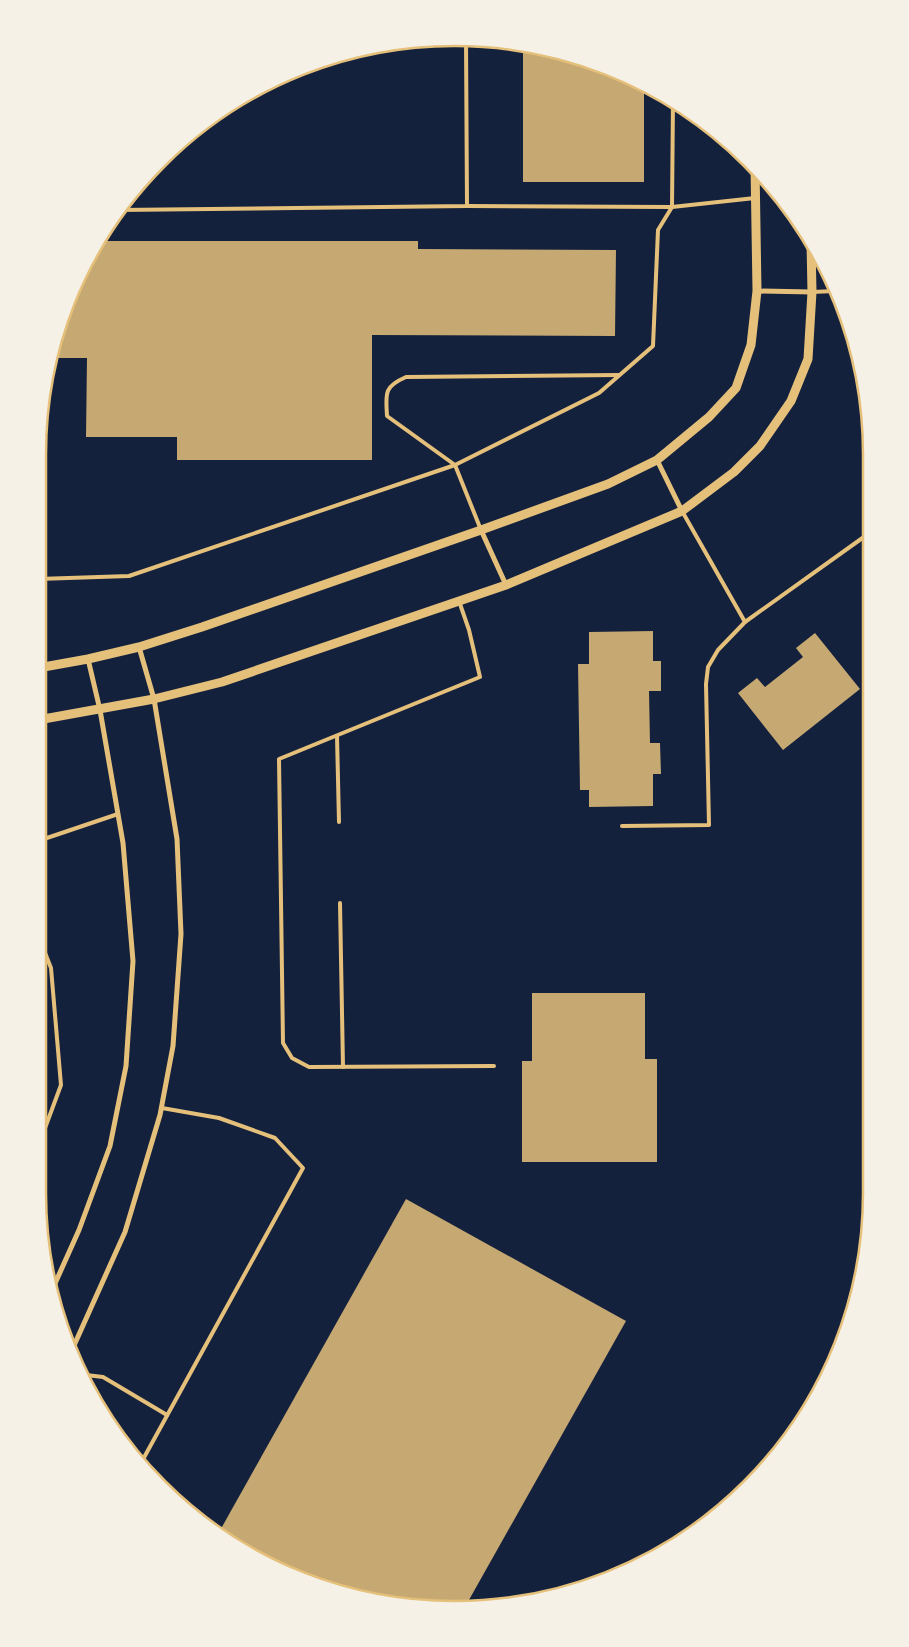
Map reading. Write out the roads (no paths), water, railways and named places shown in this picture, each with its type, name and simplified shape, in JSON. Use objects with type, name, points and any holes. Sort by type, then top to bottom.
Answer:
[{"type":"street","points":[[46,667],[139,647],[202,627],[608,484],[657,460],[709,417],[736,388],[751,345],[758,291],[755,179]]},
{"type":"street","points":[[46,719],[154,699],[222,682],[506,585],[682,511],[734,472],[760,446],[791,401],[808,359],[812,292],[811,256]]},
{"type":"street","points":[[758,291],[812,292]]},
{"type":"street","points":[[657,460],[682,511]]},
{"type":"street","points":[[481,530],[506,585]]},
{"type":"street","points":[[75,1343],[125,1232],[162,1108],[173,1046],[181,934],[177,839],[154,699],[139,647]]},
{"type":"street","points":[[56,1281],[79,1230],[110,1146],[126,1066],[133,961],[124,842],[100,710],[88,659]]},
{"type":"lane","points":[[466,46],[467,206]]},
{"type":"lane","points":[[46,579],[129,576],[455,465],[599,393],[653,346],[658,230],[672,207],[673,110]]},
{"type":"lane","points":[[128,210],[467,206],[672,207],[756,198]]},
{"type":"lane","points":[[812,292],[829,291]]},
{"type":"lane","points":[[481,530],[455,465],[387,416],[386,394],[394,383],[406,377],[620,375]]},
{"type":"lane","points":[[682,511],[745,622]]},
{"type":"lane","points":[[622,826],[709,825],[706,684],[708,667],[718,650],[745,622],[863,538]]},
{"type":"lane","points":[[459,601],[480,677],[279,759],[283,1043],[292,1058],[309,1067],[494,1066]]},
{"type":"lane","points":[[337,736],[339,822]]},
{"type":"lane","points":[[46,838],[118,814]]},
{"type":"lane","points":[[340,903],[343,1067]]},
{"type":"lane","points":[[46,955],[51,968],[61,1085],[46,1125]]},
{"type":"lane","points":[[144,1457],[303,1168],[275,1138],[219,1118],[162,1108]]},
{"type":"lane","points":[[89,1375],[103,1376],[167,1415]]}]
